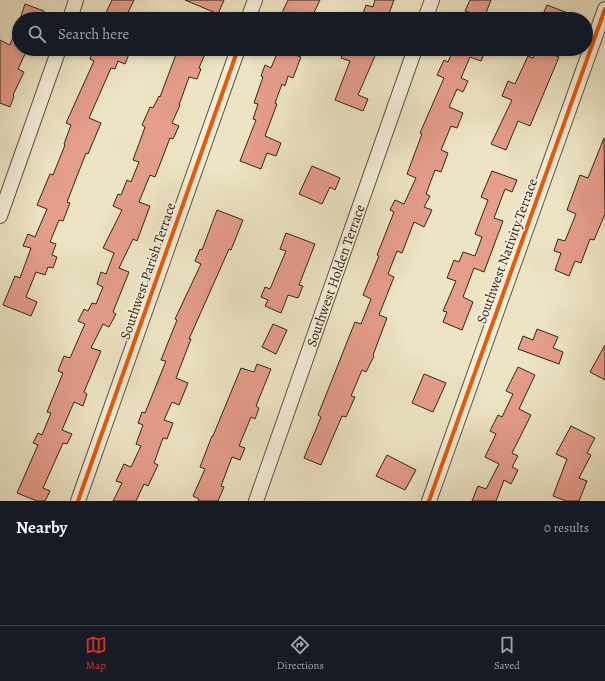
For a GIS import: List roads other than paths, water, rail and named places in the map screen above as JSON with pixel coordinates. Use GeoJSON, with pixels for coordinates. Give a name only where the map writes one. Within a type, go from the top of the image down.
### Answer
{"type":"FeatureCollection","features":[{"type":"Feature","properties":{"kind":"street"},"geometry":{"type":"LineString","coordinates":[[72,12],[76,0]]}},
{"type":"Feature","properties":{"kind":"street"},"geometry":{"type":"LineString","coordinates":[[251,12],[255,0]]}},
{"type":"Feature","properties":{"kind":"street"},"geometry":{"type":"LineString","coordinates":[[428,12],[432,0]]}},
{"type":"Feature","properties":{"kind":"street","name":"Southwest Nativity Terrace"},"geometry":{"type":"LineString","coordinates":[[593,43],[605,9]]}},
{"type":"Feature","properties":{"kind":"street"},"geometry":{"type":"LineString","coordinates":[[0,216],[57,56]]}},
{"type":"Feature","properties":{"kind":"street","name":"Southwest Parish Terrace"},"geometry":{"type":"LineString","coordinates":[[78,501],[236,56]]}},
{"type":"Feature","properties":{"kind":"street","name":"Southwest Holden Terrace"},"geometry":{"type":"LineString","coordinates":[[256,501],[412,56]]}},
{"type":"Feature","properties":{"kind":"street","name":"Southwest Nativity Terrace"},"geometry":{"type":"LineString","coordinates":[[429,501],[588,56]]}}]}
